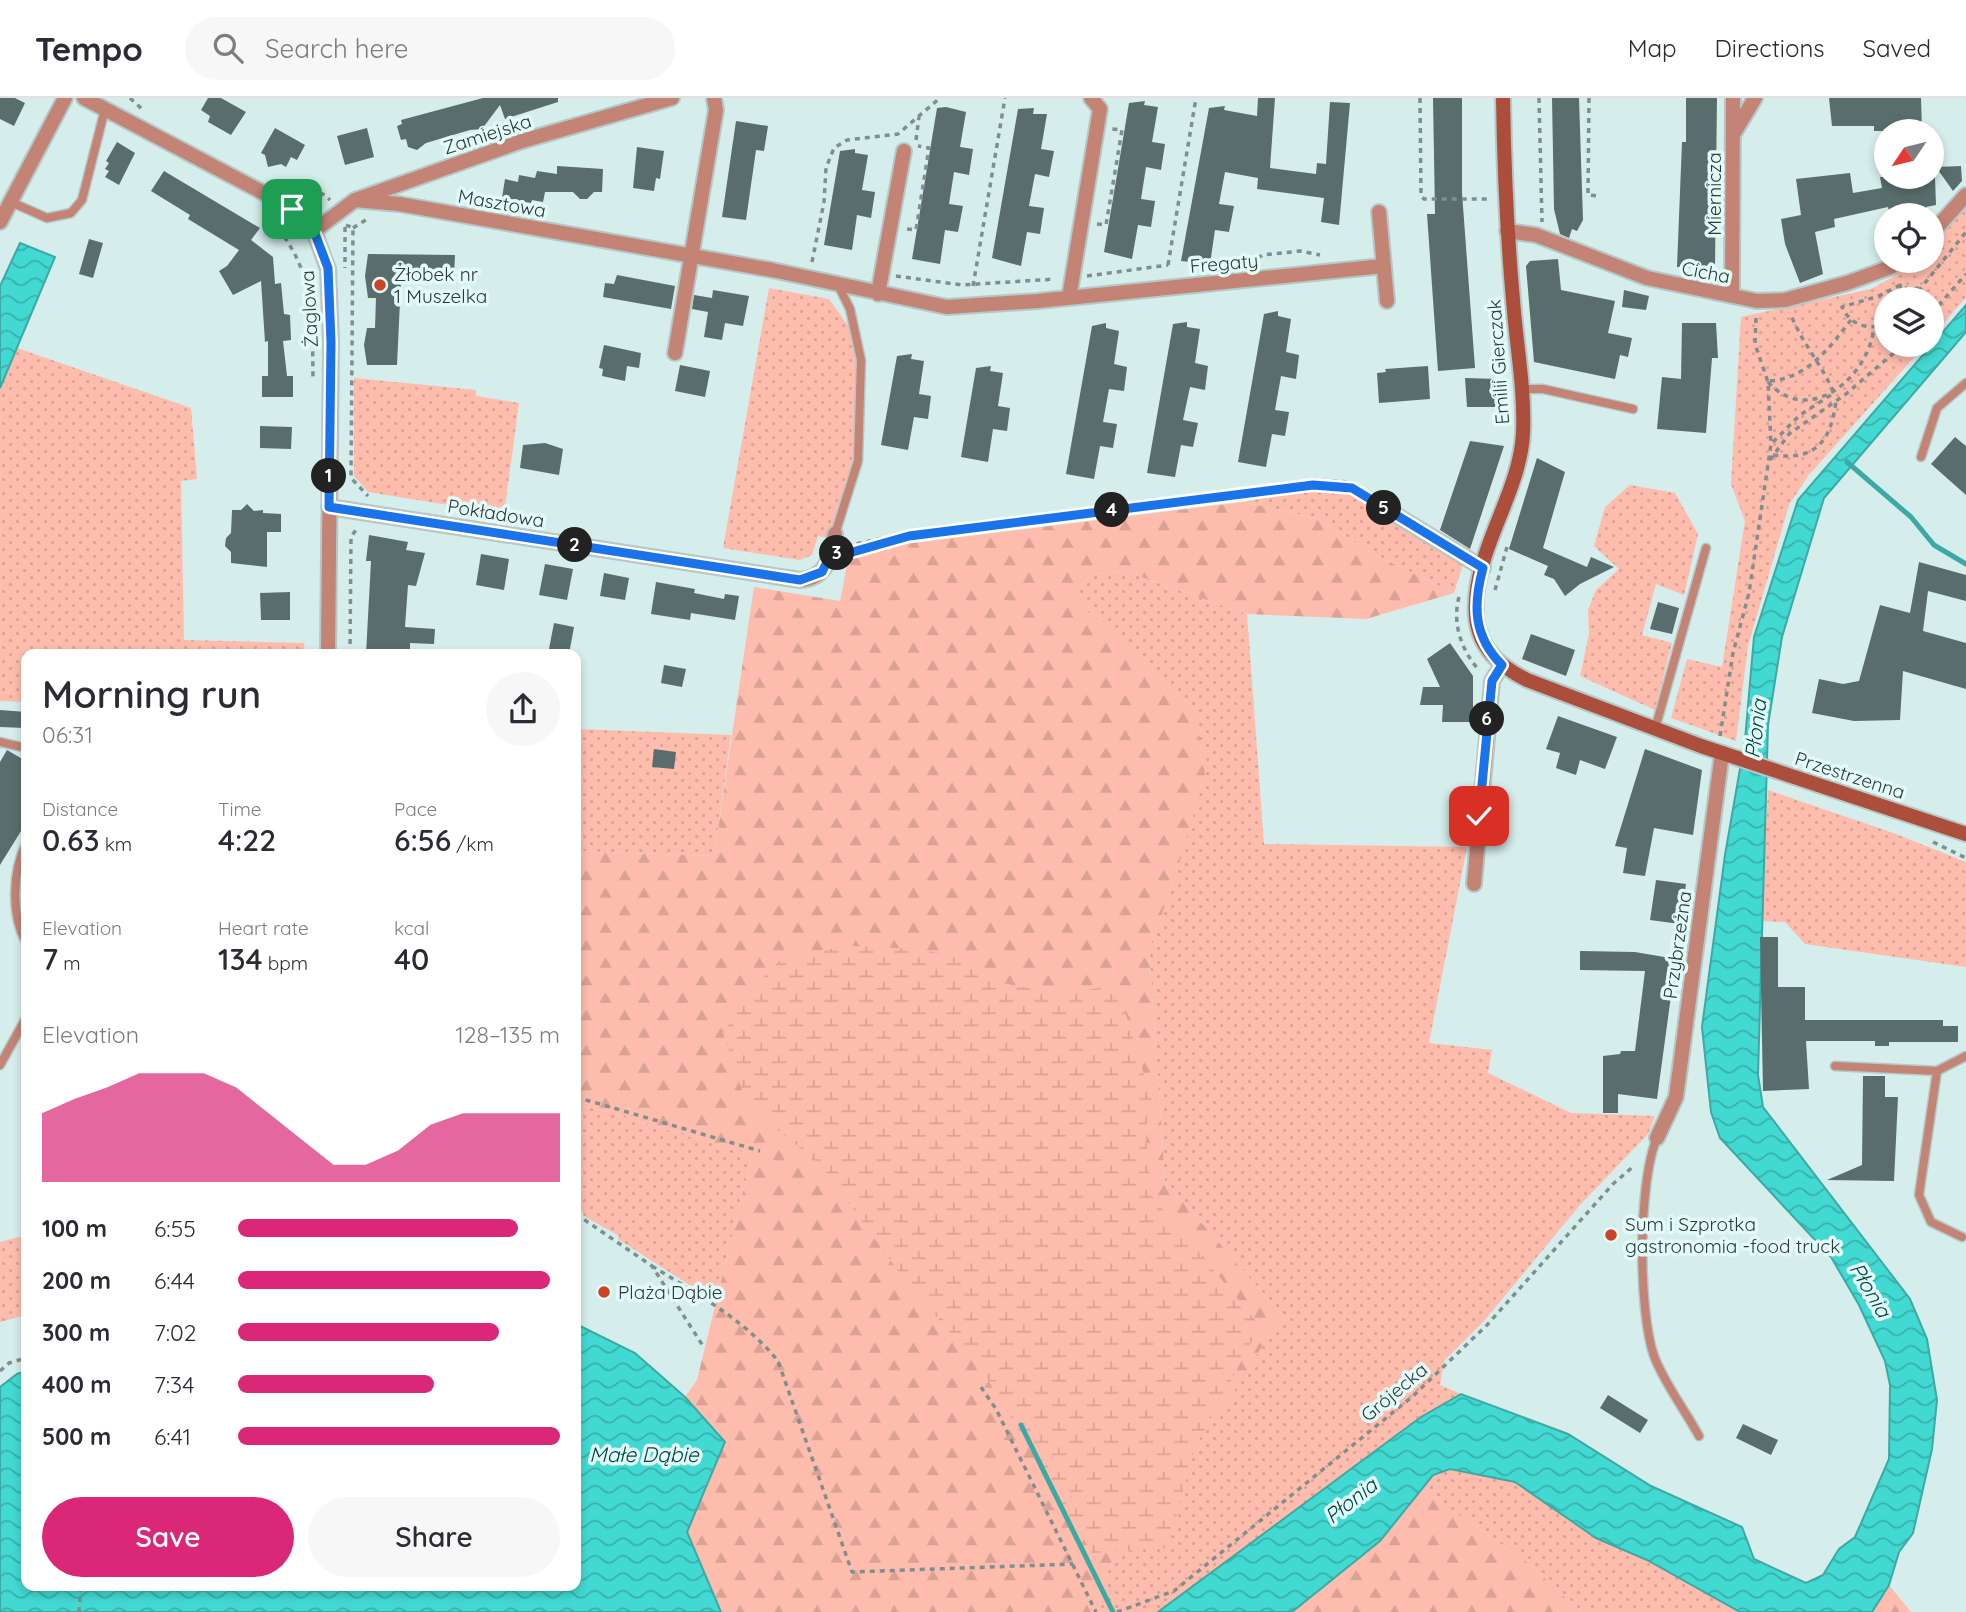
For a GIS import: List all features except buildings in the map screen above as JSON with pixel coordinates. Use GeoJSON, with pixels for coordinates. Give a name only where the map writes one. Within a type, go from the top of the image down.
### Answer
{"type":"FeatureCollection","features":[{"type":"Feature","properties":{"kind":"street"},"geometry":{"type":"LineString","coordinates":[[0,222],[65,98]]}},
{"type":"Feature","properties":{"kind":"street","name":"Żaglowa"},"geometry":{"type":"LineString","coordinates":[[84,98],[279,201],[314,231],[328,268],[331,342],[328,649]]}},
{"type":"Feature","properties":{"kind":"street","name":"Zamiejska"},"geometry":{"type":"LineString","coordinates":[[355,200],[522,141],[672,98]]}},
{"type":"Feature","properties":{"kind":"street"},"geometry":{"type":"LineString","coordinates":[[675,353],[716,110],[713,98]]}},
{"type":"Feature","properties":{"kind":"street"},"geometry":{"type":"LineString","coordinates":[[1069,298],[1100,109],[1091,98]]}},
{"type":"Feature","properties":{"kind":"street","name":"Emilii Gierczak"},"geometry":{"type":"LineString","coordinates":[[1503,98],[1507,231],[1523,432],[1520,457],[1483,568],[1476,606],[1478,630],[1488,650],[1502,665],[1527,680],[1655,729],[1726,750]]}},
{"type":"Feature","properties":{"kind":"street","name":"Miernicza"},"geometry":{"type":"LineString","coordinates":[[1732,296],[1733,98]]}},
{"type":"Feature","properties":{"kind":"street","name":"Miernicza"},"geometry":{"type":"LineString","coordinates":[[1734,134],[1755,98]]}},
{"type":"Feature","properties":{"kind":"street"},"geometry":{"type":"LineString","coordinates":[[878,294],[904,150]]}},
{"type":"Feature","properties":{"kind":"street"},"geometry":{"type":"LineString","coordinates":[[1944,220],[1966,195]]}},
{"type":"Feature","properties":{"kind":"street"},"geometry":{"type":"LineString","coordinates":[[314,231],[355,200]]}},
{"type":"Feature","properties":{"kind":"street","name":"Masztowa"},"geometry":{"type":"LineString","coordinates":[[355,200],[399,205],[772,270]]}},
{"type":"Feature","properties":{"kind":"street"},"geometry":{"type":"LineString","coordinates":[[1380,212],[1387,301]]}},
{"type":"Feature","properties":{"kind":"street","name":"Cicha"},"geometry":{"type":"LineString","coordinates":[[1507,231],[1536,235],[1647,278],[1757,301],[1785,300],[1874,273]]}},
{"type":"Feature","properties":{"kind":"street","name":"Fregaty"},"geometry":{"type":"LineString","coordinates":[[772,270],[947,307],[1069,298],[1383,266]]}},
{"type":"Feature","properties":{"kind":"street","name":"Pokładowa"},"geometry":{"type":"LineString","coordinates":[[329,507],[800,580],[822,572],[834,543]]}},
{"type":"Feature","properties":{"kind":"street"},"geometry":{"type":"LineString","coordinates":[[1399,517],[1483,568]]}},
{"type":"Feature","properties":{"kind":"street"},"geometry":{"type":"LineString","coordinates":[[1474,884],[1492,681],[1502,665]]}},
{"type":"Feature","properties":{"kind":"street","name":"Przestrzenna"},"geometry":{"type":"LineString","coordinates":[[1726,750],[1769,769],[1966,834]]}},
{"type":"Feature","properties":{"kind":"street","name":"Przybrzeżna"},"geometry":{"type":"LineString","coordinates":[[1657,1138],[1676,1097],[1726,750]]}},
{"type":"Feature","properties":{"kind":"lane"},"geometry":{"type":"LineString","coordinates":[[10,202],[47,218],[71,213],[82,200],[105,108]]}},
{"type":"Feature","properties":{"kind":"lane"},"geometry":{"type":"LineString","coordinates":[[834,543],[859,461],[861,360],[850,309],[838,285]]}},
{"type":"Feature","properties":{"kind":"lane"},"geometry":{"type":"LineString","coordinates":[[1921,457],[1937,408],[1966,383]]}},
{"type":"Feature","properties":{"kind":"lane"},"geometry":{"type":"LineString","coordinates":[[1520,389],[1543,389],[1633,409]]}},
{"type":"Feature","properties":{"kind":"lane"},"geometry":{"type":"LineString","coordinates":[[1655,729],[1706,548]]}},
{"type":"Feature","properties":{"kind":"lane"},"geometry":{"type":"LineString","coordinates":[[0,741],[21,747]]}},
{"type":"Feature","properties":{"kind":"lane"},"geometry":{"type":"LineString","coordinates":[[21,863],[14,889],[21,932]]}},
{"type":"Feature","properties":{"kind":"lane"},"geometry":{"type":"LineString","coordinates":[[0,1065],[21,1027]]}},
{"type":"Feature","properties":{"kind":"lane"},"geometry":{"type":"LineString","coordinates":[[1835,1066],[1937,1071],[1966,1056]]}},
{"type":"Feature","properties":{"kind":"lane"},"geometry":{"type":"LineString","coordinates":[[1937,1071],[1919,1195],[1931,1223],[1962,1237]]}},
{"type":"Feature","properties":{"kind":"lane"},"geometry":{"type":"LineString","coordinates":[[1657,1138],[1649,1156],[1642,1256],[1644,1323],[1655,1359],[1699,1436]]}},
{"type":"Feature","properties":{"kind":"path"},"geometry":{"type":"LineString","coordinates":[[810,268],[824,202],[827,168],[834,148],[847,140],[898,134],[940,98]]}},
{"type":"Feature","properties":{"kind":"path"},"geometry":{"type":"LineString","coordinates":[[969,306],[1005,98]]}},
{"type":"Feature","properties":{"kind":"path"},"geometry":{"type":"LineString","coordinates":[[1164,288],[1196,98]]}},
{"type":"Feature","properties":{"kind":"path"},"geometry":{"type":"LineString","coordinates":[[1420,98],[1424,199],[1489,199]]}},
{"type":"Feature","properties":{"kind":"path"},"geometry":{"type":"LineString","coordinates":[[1539,98],[1542,224]]}},
{"type":"Feature","properties":{"kind":"path"},"geometry":{"type":"LineString","coordinates":[[1588,98],[1588,195],[1598,196]]}},
{"type":"Feature","properties":{"kind":"path"},"geometry":{"type":"LineString","coordinates":[[902,228],[916,230],[929,148],[915,146],[919,117]]}},
{"type":"Feature","properties":{"kind":"path"},"geometry":{"type":"LineString","coordinates":[[1093,223],[1106,225],[1122,130],[1109,128],[1111,118]]}},
{"type":"Feature","properties":{"kind":"path"},"geometry":{"type":"LineString","coordinates":[[1489,187],[1490,212]]}},
{"type":"Feature","properties":{"kind":"path"},"geometry":{"type":"LineString","coordinates":[[257,208],[291,244],[306,278],[313,391]]}},
{"type":"Feature","properties":{"kind":"path"},"geometry":{"type":"LineString","coordinates":[[345,225],[353,228],[351,478],[368,496],[381,499]]}},
{"type":"Feature","properties":{"kind":"path"},"geometry":{"type":"LineString","coordinates":[[1922,287],[1966,232]]}},
{"type":"Feature","properties":{"kind":"path"},"geometry":{"type":"LineString","coordinates":[[1086,263],[1084,276],[1168,265]]}},
{"type":"Feature","properties":{"kind":"path"},"geometry":{"type":"LineString","coordinates":[[896,264],[894,276],[973,285],[1073,277]]}},
{"type":"Feature","properties":{"kind":"path"},"geometry":{"type":"LineString","coordinates":[[1944,299],[1966,274]]}},
{"type":"Feature","properties":{"kind":"path"},"geometry":{"type":"LineString","coordinates":[[1772,444],[1800,415],[1833,393],[1865,362],[1874,327],[1851,320],[1842,307],[1874,297]]}},
{"type":"Feature","properties":{"kind":"path"},"geometry":{"type":"LineString","coordinates":[[1785,300],[1798,333],[1833,393]]}},
{"type":"Feature","properties":{"kind":"path"},"geometry":{"type":"LineString","coordinates":[[1726,750],[1733,653],[1749,593],[1772,444],[1768,382],[1755,344],[1757,301]]}},
{"type":"Feature","properties":{"kind":"path"},"geometry":{"type":"LineString","coordinates":[[1768,382],[1786,380],[1816,361],[1851,320]]}},
{"type":"Feature","properties":{"kind":"path"},"geometry":{"type":"LineString","coordinates":[[1769,461],[1789,434],[1836,401],[1889,357]]}},
{"type":"Feature","properties":{"kind":"path"},"geometry":{"type":"LineString","coordinates":[[1502,368],[1504,393]]}},
{"type":"Feature","properties":{"kind":"path"},"geometry":{"type":"LineString","coordinates":[[1768,382],[1783,394],[1796,398],[1808,399],[1833,393]]}},
{"type":"Feature","properties":{"kind":"path"},"geometry":{"type":"LineString","coordinates":[[1773,454],[1802,455],[1812,451],[1833,427],[1836,401]]}},
{"type":"Feature","properties":{"kind":"path"},"geometry":{"type":"LineString","coordinates":[[834,543],[855,546],[918,530],[1321,479],[1357,485],[1386,504],[1399,517]]}},
{"type":"Feature","properties":{"kind":"path"},"geometry":{"type":"LineString","coordinates":[[834,543],[849,553],[909,536],[1321,484],[1352,488],[1399,517]]}},
{"type":"Feature","properties":{"kind":"path"},"geometry":{"type":"LineString","coordinates":[[350,649],[351,537],[353,530],[363,524]]}},
{"type":"Feature","properties":{"kind":"path"},"geometry":{"type":"LineString","coordinates":[[1493,600],[1508,544]]}},
{"type":"Feature","properties":{"kind":"path"},"geometry":{"type":"LineString","coordinates":[[581,1098],[760,1151]]}},
{"type":"Feature","properties":{"kind":"path","name":"Grójecka"},"geometry":{"type":"LineString","coordinates":[[1117,1612],[1174,1591],[1413,1396],[1487,1325],[1613,1184],[1649,1156]]}},
{"type":"Feature","properties":{"kind":"path"},"geometry":{"type":"LineString","coordinates":[[581,1217],[716,1306],[761,1340],[778,1361],[852,1572],[1073,1564]]}},
{"type":"Feature","properties":{"kind":"path"},"geometry":{"type":"LineString","coordinates":[[652,1266],[704,1346]]}},
{"type":"Feature","properties":{"kind":"path"},"geometry":{"type":"LineString","coordinates":[[0,1371],[9,1363],[21,1359]]}},
{"type":"Feature","properties":{"kind":"path"},"geometry":{"type":"LineString","coordinates":[[981,1387],[996,1409],[1097,1612]]}},
{"type":"Feature","properties":{"kind":"path"},"geometry":{"type":"LineString","coordinates":[[79,1612],[81,1591]]}},
{"type":"Feature","properties":{"kind":"green space"},"geometry":{"type":"Polygon","coordinates":[[[1966,204],[1966,297],[1944,323],[1944,287],[1875,287],[1897,273],[1944,273],[1944,228],[1966,204]]]}},
{"type":"Feature","properties":{"kind":"green space"},"geometry":{"type":"Polygon","coordinates":[[[1874,287],[1874,357],[1914,357],[1808,476],[1789,505],[1748,646],[1736,741],[1671,718],[1687,659],[1722,667],[1745,521],[1731,484],[1741,317],[1874,287]]]}},
{"type":"Feature","properties":{"kind":"green space"},"geometry":{"type":"Polygon","coordinates":[[[769,288],[829,299],[852,331],[857,361],[854,462],[830,538],[818,536],[812,555],[800,560],[723,548],[769,288]]]}},
{"type":"Feature","properties":{"kind":"green space"},"geometry":{"type":"Polygon","coordinates":[[[17,348],[191,408],[197,479],[181,481],[184,640],[304,643],[305,649],[21,649],[21,702],[0,701],[0,388],[17,348]]]}},
{"type":"Feature","properties":{"kind":"green space"},"geometry":{"type":"Polygon","coordinates":[[[354,378],[476,390],[476,396],[519,403],[504,514],[368,492],[354,476],[354,378]]]}},
{"type":"Feature","properties":{"kind":"green space"},"geometry":{"type":"Polygon","coordinates":[[[1630,485],[1675,493],[1698,534],[1684,595],[1656,584],[1642,635],[1672,643],[1655,710],[1580,676],[1589,634],[1588,610],[1596,590],[1619,569],[1594,546],[1605,507],[1630,485]]]}},
{"type":"Feature","properties":{"kind":"green space"},"geometry":{"type":"Polygon","coordinates":[[[1339,489],[1374,505],[1463,564],[1454,593],[1373,554],[1319,519],[1243,502],[1302,491],[1339,489]]]}},
{"type":"Feature","properties":{"kind":"green space"},"geometry":{"type":"Polygon","coordinates":[[[1243,502],[1319,519],[1373,554],[1454,593],[1366,619],[1247,614],[1127,572],[1092,574],[1079,588],[1083,607],[1196,711],[1205,776],[1173,884],[1149,949],[1165,1181],[1282,1315],[1212,1426],[1068,1467],[1120,1541],[1092,1612],[721,1612],[687,1532],[725,1442],[685,1397],[697,1380],[752,1155],[581,1104],[581,851],[714,856],[754,587],[840,601],[848,560],[905,544],[1243,502]]]}},
{"type":"Feature","properties":{"kind":"green space"},"geometry":{"type":"Polygon","coordinates":[[[1127,572],[1247,614],[1264,844],[1467,847],[1429,1043],[1492,1050],[1488,1073],[1571,1113],[1655,1116],[1648,1134],[1580,1205],[1484,1321],[1444,1361],[1440,1385],[1461,1394],[1421,1417],[1158,1612],[1092,1612],[1120,1541],[1068,1467],[1282,1315],[1165,1181],[1149,949],[1173,884],[1196,711],[1083,607],[1079,588],[1092,574],[1127,572]]]}},
{"type":"Feature","properties":{"kind":"green space"},"geometry":{"type":"Polygon","coordinates":[[[581,729],[731,735],[714,856],[581,851],[581,729]]]}},
{"type":"Feature","properties":{"kind":"green space"},"geometry":{"type":"Polygon","coordinates":[[[1768,790],[1896,834],[1966,862],[1966,967],[1805,944],[1785,922],[1761,921],[1768,790]]]}},
{"type":"Feature","properties":{"kind":"green space"},"geometry":{"type":"Polygon","coordinates":[[[854,946],[917,949],[961,957],[1002,983],[1059,994],[1106,987],[1123,1005],[1154,1108],[1145,1128],[1152,1196],[1260,1326],[1194,1450],[1168,1548],[1092,1553],[985,1375],[896,1268],[821,1165],[747,1105],[723,1033],[757,984],[785,955],[854,946]]]}},
{"type":"Feature","properties":{"kind":"green space"},"geometry":{"type":"Polygon","coordinates":[[[581,1104],[752,1155],[716,1302],[618,1239],[619,1236],[584,1216],[581,1210],[581,1104]]]}},
{"type":"Feature","properties":{"kind":"green space"},"geometry":{"type":"Polygon","coordinates":[[[21,1236],[21,1316],[0,1322],[0,1242],[21,1236]]]}},
{"type":"Feature","properties":{"kind":"green space"},"geometry":{"type":"Polygon","coordinates":[[[1450,1469],[1515,1482],[1596,1538],[1647,1560],[1740,1612],[1581,1612],[1528,1563],[1421,1489],[1433,1475],[1450,1469]]]}},
{"type":"Feature","properties":{"kind":"green space"},"geometry":{"type":"Polygon","coordinates":[[[1421,1489],[1528,1563],[1581,1612],[1292,1612],[1380,1541],[1421,1489]]]}},
{"type":"Feature","properties":{"kind":"green space"},"geometry":{"type":"Polygon","coordinates":[[[1889,1585],[1911,1612],[1872,1612],[1889,1585]]]}},
{"type":"Feature","properties":{"kind":"water"},"geometry":{"type":"Polygon","coordinates":[[[20,243],[55,257],[0,388],[0,286],[20,243]]]}},
{"type":"Feature","properties":{"kind":"water","name":"Płonia"},"geometry":{"type":"Polygon","coordinates":[[[1966,305],[1966,332],[1824,498],[1782,637],[1768,725],[1758,1075],[1763,1107],[1910,1299],[1927,1339],[1937,1400],[1932,1449],[1913,1533],[1899,1552],[1889,1585],[1872,1612],[1740,1612],[1647,1560],[1596,1538],[1515,1482],[1450,1469],[1433,1475],[1380,1541],[1292,1612],[1158,1612],[1421,1417],[1461,1394],[1568,1434],[1651,1486],[1742,1527],[1754,1559],[1806,1583],[1823,1575],[1839,1549],[1855,1537],[1889,1459],[1890,1385],[1885,1361],[1859,1305],[1831,1257],[1720,1138],[1711,1112],[1702,1027],[1725,855],[1745,740],[1754,637],[1798,500],[1921,357],[1944,357],[1944,331],[1966,305]]]}},
{"type":"Feature","properties":{"kind":"water","name":"Małe Dąbie"},"geometry":{"type":"Polygon","coordinates":[[[581,1326],[635,1353],[685,1397],[725,1442],[687,1532],[721,1612],[0,1612],[0,1387],[21,1373],[21,1591],[581,1591],[581,1326]]]}},
{"type":"Feature","properties":{"kind":"waterway"},"geometry":{"type":"LineString","coordinates":[[1847,462],[1911,517],[1934,545],[1966,564]]}},
{"type":"Feature","properties":{"kind":"waterway"},"geometry":{"type":"LineString","coordinates":[[1021,1425],[1113,1612]]}},
{"type":"Feature","properties":{"kind":"place","name":"Żłobek nr 1 Muszelka"},"geometry":{"type":"Point","coordinates":[380,285]}},
{"type":"Feature","properties":{"kind":"place","name":"Sum i Szprotka gastronomia -food truck"},"geometry":{"type":"Point","coordinates":[1611,1235]}},
{"type":"Feature","properties":{"kind":"place","name":"Plaża Dąbie"},"geometry":{"type":"Point","coordinates":[604,1292]}},
{"type":"Feature","properties":{"kind":"route"},"geometry":{"type":"LineString","coordinates":[[292,209],[314,231],[328,268],[331,342],[329,507],[800,580],[812,578],[822,572],[832,552],[849,553],[909,536],[1313,485],[1348,487],[1483,568],[1476,606],[1478,630],[1488,650],[1502,665],[1492,681],[1479,816]]}}]}
